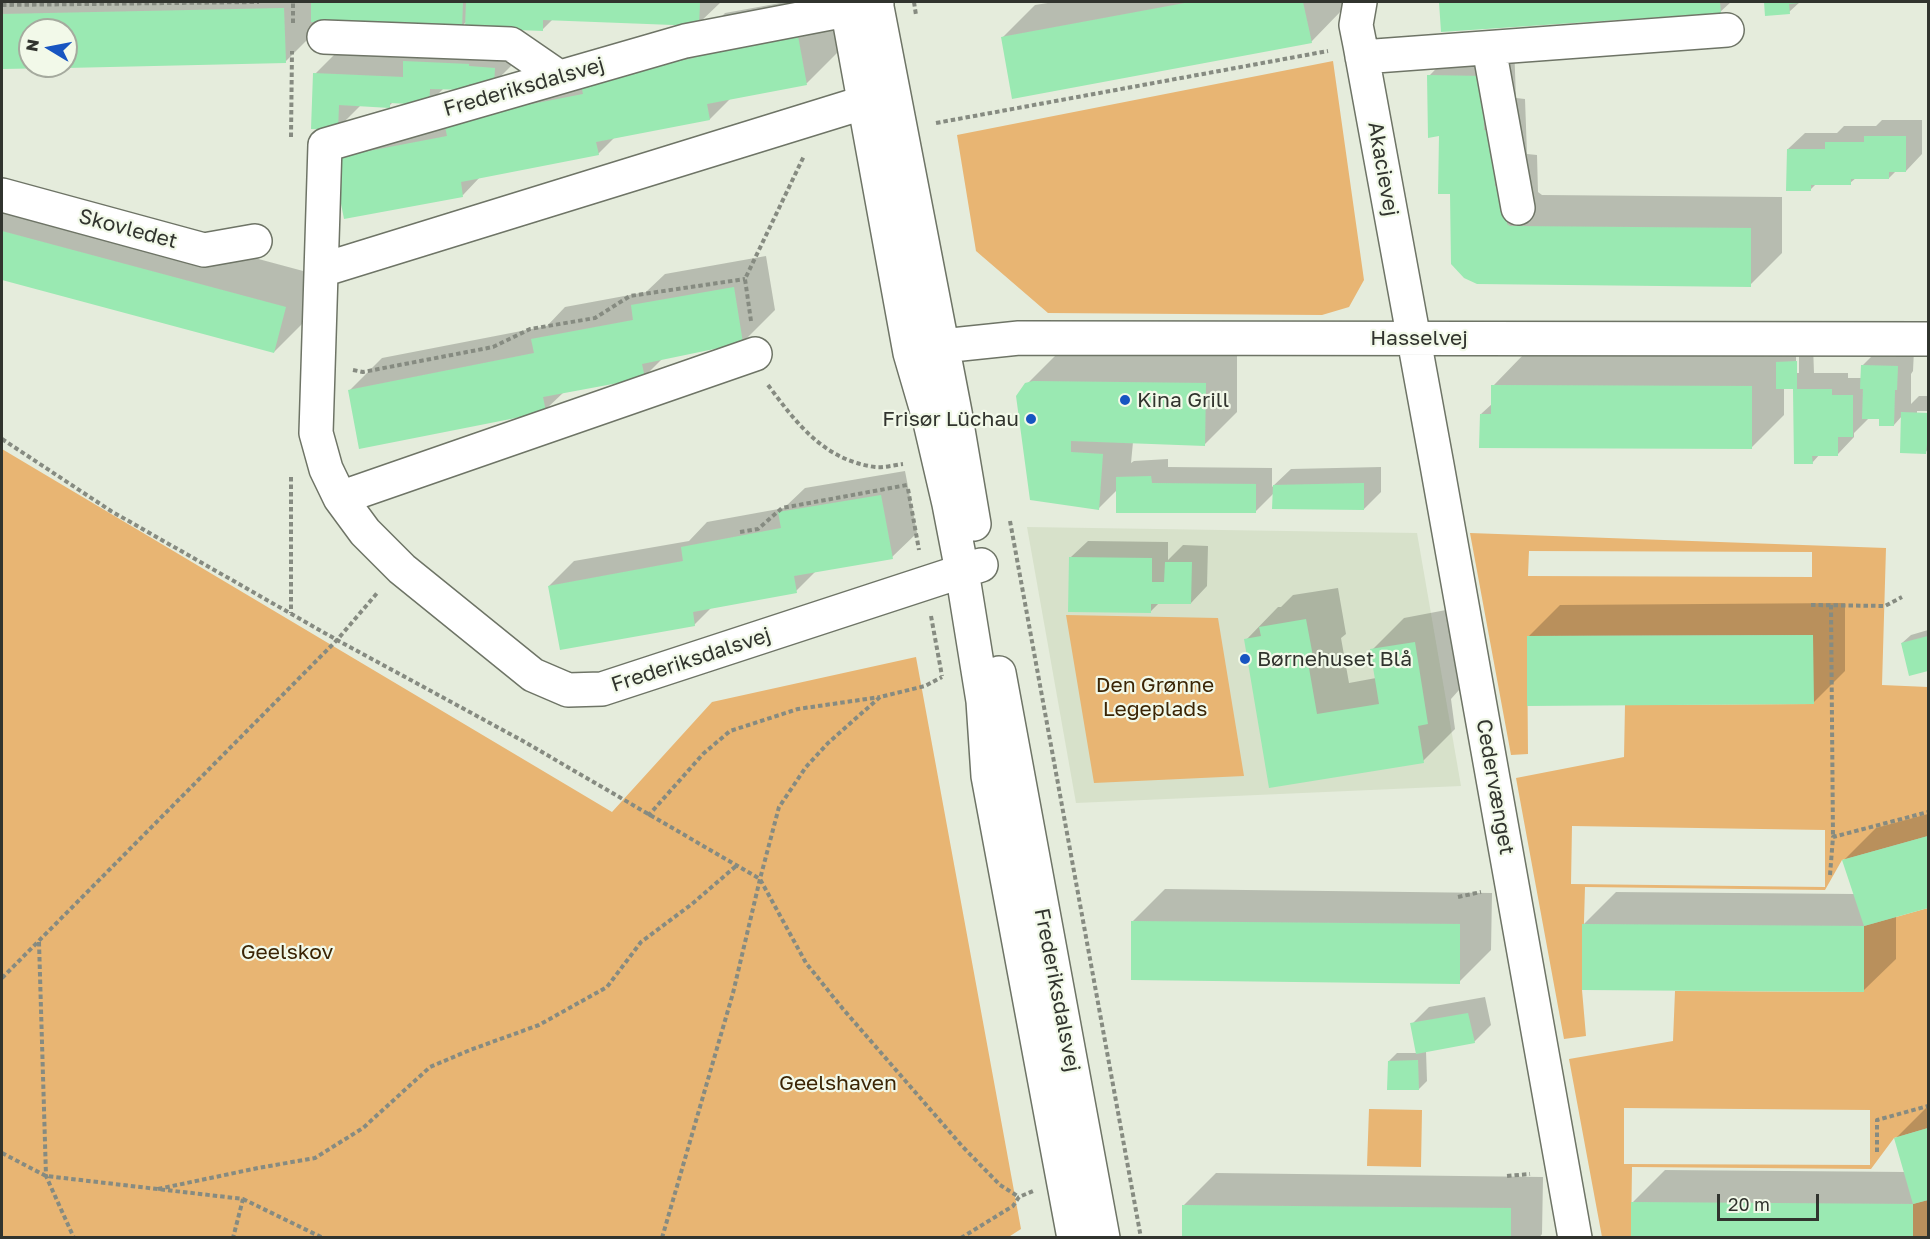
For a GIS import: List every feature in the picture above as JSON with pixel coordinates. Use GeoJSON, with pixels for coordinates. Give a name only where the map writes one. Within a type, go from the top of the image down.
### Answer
{"type":"FeatureCollection","features":[{"type":"Feature","properties":{"kind":"street","name":"Akacievej"},"geometry":{"type":"LineString","coordinates":[[1360,2],[1356,25],[1414,338]]}},
{"type":"Feature","properties":{"kind":"street","name":"Frederiksdalsvej"},"geometry":{"type":"LineString","coordinates":[[971,568],[602,689],[568,690],[533,675],[402,568],[365,532],[340,498],[326,469],[316,434],[325,145],[685,40],[861,4],[878,98],[910,353],[947,493],[971,568],[1104,1238]]}},
{"type":"Feature","properties":{"kind":"street"},"geometry":{"type":"LineString","coordinates":[[1361,51],[1489,48],[1727,30]]}},
{"type":"Feature","properties":{"kind":"street"},"geometry":{"type":"LineString","coordinates":[[324,37],[512,44],[559,77]]}},
{"type":"Feature","properties":{"kind":"street"},"geometry":{"type":"LineString","coordinates":[[1489,48],[1518,208]]}},
{"type":"Feature","properties":{"kind":"street"},"geometry":{"type":"LineString","coordinates":[[322,270],[878,98]]}},
{"type":"Feature","properties":{"kind":"street","name":"Frederiksdalsvej"},"geometry":{"type":"LineString","coordinates":[[878,98],[942,346],[968,487],[971,568],[988,776],[1074,1238]]}},
{"type":"Feature","properties":{"kind":"street","name":"Skovledet"},"geometry":{"type":"LineString","coordinates":[[2,195],[204,250],[255,241]]}},
{"type":"Feature","properties":{"kind":"street","name":"Hasselvej"},"geometry":{"type":"LineString","coordinates":[[910,353],[942,346],[1019,338],[1929,339]]}},
{"type":"Feature","properties":{"kind":"street","name":"Cedervænget"},"geometry":{"type":"LineString","coordinates":[[1414,338],[1575,1238]]}},
{"type":"Feature","properties":{"kind":"street"},"geometry":{"type":"LineString","coordinates":[[340,498],[755,354]]}},
{"type":"Feature","properties":{"kind":"path"},"geometry":{"type":"LineString","coordinates":[[2,5],[259,2]]}},
{"type":"Feature","properties":{"kind":"path"},"geometry":{"type":"LineString","coordinates":[[293,2],[293,25]]}},
{"type":"Feature","properties":{"kind":"path"},"geometry":{"type":"LineString","coordinates":[[914,2],[918,24]]}},
{"type":"Feature","properties":{"kind":"path"},"geometry":{"type":"LineString","coordinates":[[291,143],[292,49]]}},
{"type":"Feature","properties":{"kind":"path"},"geometry":{"type":"LineString","coordinates":[[936,123],[1361,51]]}},
{"type":"Feature","properties":{"kind":"path"},"geometry":{"type":"LineString","coordinates":[[934,112],[938,134]]}},
{"type":"Feature","properties":{"kind":"path"},"geometry":{"type":"LineString","coordinates":[[823,115],[745,279],[755,354],[768,385],[795,420],[818,443],[847,460],[878,468],[903,464]]}},
{"type":"Feature","properties":{"kind":"path"},"geometry":{"type":"LineString","coordinates":[[318,365],[363,372],[493,347],[530,328],[595,318],[630,296],[745,279]]}},
{"type":"Feature","properties":{"kind":"path"},"geometry":{"type":"LineString","coordinates":[[2,440],[111,511],[337,640],[523,741],[648,816],[760,879],[806,963],[843,1009],[962,1146],[1000,1185],[1019,1197]]}},
{"type":"Feature","properties":{"kind":"path"},"geometry":{"type":"LineString","coordinates":[[740,532],[758,529],[782,508],[907,484]]}},
{"type":"Feature","properties":{"kind":"path"},"geometry":{"type":"LineString","coordinates":[[1008,510],[1141,1238]]}},
{"type":"Feature","properties":{"kind":"path"},"geometry":{"type":"LineString","coordinates":[[2,978],[337,640],[402,568]]}},
{"type":"Feature","properties":{"kind":"path"},"geometry":{"type":"LineString","coordinates":[[1811,605],[1885,606],[1902,597]]}},
{"type":"Feature","properties":{"kind":"path"},"geometry":{"type":"LineString","coordinates":[[1830,875],[1833,837],[1831,605]]}},
{"type":"Feature","properties":{"kind":"path"},"geometry":{"type":"LineString","coordinates":[[648,816],[703,754],[730,732],[798,709],[880,697],[925,686],[950,673],[978,668]]}},
{"type":"Feature","properties":{"kind":"path"},"geometry":{"type":"LineString","coordinates":[[662,1238],[733,993],[779,807],[806,767],[828,743],[880,697]]}},
{"type":"Feature","properties":{"kind":"path"},"geometry":{"type":"LineString","coordinates":[[1833,837],[1929,812]]}},
{"type":"Feature","properties":{"kind":"path"},"geometry":{"type":"LineString","coordinates":[[158,1189],[315,1158],[363,1128],[430,1067],[539,1025],[607,987],[641,942],[692,904],[736,866]]}},
{"type":"Feature","properties":{"kind":"path"},"geometry":{"type":"LineString","coordinates":[[39,942],[46,1176],[75,1238]]}},
{"type":"Feature","properties":{"kind":"path"},"geometry":{"type":"LineString","coordinates":[[1877,1152],[1877,1120],[1929,1106]]}},
{"type":"Feature","properties":{"kind":"path"},"geometry":{"type":"LineString","coordinates":[[2,1153],[46,1176],[243,1199],[323,1238]]}},
{"type":"Feature","properties":{"kind":"path"},"geometry":{"type":"LineString","coordinates":[[962,1238],[1013,1206],[1019,1197],[1035,1190]]}},
{"type":"Feature","properties":{"kind":"path"},"geometry":{"type":"LineString","coordinates":[[233,1238],[243,1199]]}},
{"type":"Feature","properties":{"kind":"shaded area","name":"Børnehuset Blå"},"geometry":{"type":"Polygon","coordinates":[[[1027,527],[1417,533],[1461,786],[1076,803],[1027,527]]]}},
{"type":"Feature","properties":{"kind":"green space"},"geometry":{"type":"Polygon","coordinates":[[[1333,61],[1364,280],[1349,307],[1322,315],[1048,313],[976,251],[957,135],[1333,61]]]}},
{"type":"Feature","properties":{"kind":"green space","name":"Geelskov"},"geometry":{"type":"Polygon","coordinates":[[[2,449],[612,812],[712,702],[916,657],[1021,1229],[1007,1238],[2,1237],[2,449]]]}},
{"type":"Feature","properties":{"kind":"green space"},"geometry":{"type":"Polygon","coordinates":[[[1470,533],[1886,548],[1882,685],[1928,687],[1928,836],[1842,860],[1825,890],[1585,887],[1582,990],[1586,1036],[1564,1039],[1516,778],[1624,757],[1625,705],[1813,704],[1813,635],[1527,636],[1528,754],[1511,755],[1470,533]],[[1529,551],[1528,576],[1812,577],[1812,552],[1529,551]],[[1572,826],[1571,884],[1825,887],[1825,830],[1572,826]]]}},
{"type":"Feature","properties":{"kind":"green space","name":"Den Grønne Legeplads"},"geometry":{"type":"Polygon","coordinates":[[[1066,615],[1218,618],[1244,776],[1094,783],[1066,615]]]}},
{"type":"Feature","properties":{"kind":"green space"},"geometry":{"type":"Polygon","coordinates":[[[1928,908],[1928,1128],[1894,1138],[1871,1169],[1632,1167],[1631,1237],[1602,1237],[1569,1059],[1673,1041],[1675,991],[1864,992],[1864,926],[1928,908]],[[1624,1108],[1624,1164],[1870,1165],[1870,1110],[1624,1108]]]}},
{"type":"Feature","properties":{"kind":"green space"},"geometry":{"type":"Polygon","coordinates":[[[1369,1109],[1422,1110],[1421,1167],[1367,1166],[1369,1109]]]}},
{"type":"Feature","properties":{"kind":"green space"},"geometry":{"type":"Polygon","coordinates":[[[1928,1200],[1928,1237],[1913,1237],[1913,1204],[1928,1200]]]}},
{"type":"Feature","properties":{"kind":"building"},"geometry":{"type":"Polygon","coordinates":[[[311,2],[463,2],[462,28],[311,22],[311,2]]]}},
{"type":"Feature","properties":{"kind":"building"},"geometry":{"type":"Polygon","coordinates":[[[466,2],[700,2],[699,26],[543,20],[543,31],[465,28],[466,2]]]}},
{"type":"Feature","properties":{"kind":"building"},"geometry":{"type":"Polygon","coordinates":[[[1190,2],[1303,2],[1312,43],[1012,99],[1001,37],[1190,2]]]}},
{"type":"Feature","properties":{"kind":"building"},"geometry":{"type":"Polygon","coordinates":[[[1439,2],[1720,2],[1721,13],[1441,32],[1439,2]]]}},
{"type":"Feature","properties":{"kind":"building"},"geometry":{"type":"Polygon","coordinates":[[[1764,2],[1800,3],[1789,4],[1790,14],[1765,16],[1764,2]]]}},
{"type":"Feature","properties":{"kind":"building"},"geometry":{"type":"Polygon","coordinates":[[[284,8],[286,63],[78,68],[78,18],[18,18],[18,69],[2,69],[2,14],[284,8]]]}},
{"type":"Feature","properties":{"kind":"building"},"geometry":{"type":"Polygon","coordinates":[[[796,25],[807,85],[707,104],[710,120],[596,142],[599,155],[461,182],[463,197],[344,219],[332,158],[447,136],[444,121],[583,94],[580,79],[694,58],[691,45],[796,25]]]}},
{"type":"Feature","properties":{"kind":"building"},"geometry":{"type":"Polygon","coordinates":[[[403,61],[469,64],[469,66],[495,68],[494,85],[469,84],[469,90],[430,89],[429,105],[390,103],[390,108],[339,105],[338,130],[311,129],[313,73],[403,77],[403,61]]]}},
{"type":"Feature","properties":{"kind":"building"},"geometry":{"type":"Polygon","coordinates":[[[1427,75],[1483,76],[1484,130],[1493,131],[1495,186],[1506,187],[1507,224],[1510,226],[1751,228],[1751,287],[1477,284],[1464,278],[1451,264],[1450,194],[1438,194],[1439,136],[1428,138],[1427,75]]]}},
{"type":"Feature","properties":{"kind":"building"},"geometry":{"type":"Polygon","coordinates":[[[1864,136],[1906,136],[1906,172],[1889,172],[1889,179],[1851,179],[1851,185],[1811,185],[1811,191],[1786,191],[1787,149],[1825,149],[1825,142],[1864,142],[1864,136]]]}},
{"type":"Feature","properties":{"kind":"building"},"geometry":{"type":"Polygon","coordinates":[[[2,231],[286,307],[274,353],[2,280],[2,231]]]}},
{"type":"Feature","properties":{"kind":"building"},"geometry":{"type":"Polygon","coordinates":[[[734,287],[743,343],[642,364],[645,378],[543,397],[546,412],[359,449],[348,390],[534,353],[531,339],[633,320],[631,305],[734,287]]]}},
{"type":"Feature","properties":{"kind":"building"},"geometry":{"type":"Polygon","coordinates":[[[1797,361],[1797,389],[1832,389],[1832,395],[1853,395],[1853,437],[1838,437],[1838,456],[1812,456],[1813,464],[1794,464],[1793,389],[1776,389],[1776,362],[1797,361]]]}},
{"type":"Feature","properties":{"kind":"building"},"geometry":{"type":"Polygon","coordinates":[[[1861,365],[1898,366],[1894,426],[1879,426],[1879,419],[1862,419],[1861,365]]]}},
{"type":"Feature","properties":{"kind":"building"},"geometry":{"type":"Polygon","coordinates":[[[1033,381],[1206,383],[1205,446],[1071,441],[1071,452],[1103,454],[1099,510],[1030,500],[1016,396],[1025,383],[1033,381]]]}},
{"type":"Feature","properties":{"kind":"building"},"geometry":{"type":"Polygon","coordinates":[[[1491,385],[1752,386],[1752,449],[1479,448],[1480,414],[1491,414],[1491,385]]]}},
{"type":"Feature","properties":{"kind":"building"},"geometry":{"type":"Polygon","coordinates":[[[1901,412],[1928,413],[1926,454],[1900,453],[1901,412]]]}},
{"type":"Feature","properties":{"kind":"building"},"geometry":{"type":"Polygon","coordinates":[[[1151,476],[1152,483],[1256,484],[1256,513],[1116,513],[1116,477],[1151,476]]]}},
{"type":"Feature","properties":{"kind":"building"},"geometry":{"type":"Polygon","coordinates":[[[1364,483],[1364,510],[1272,509],[1273,485],[1364,483]]]}},
{"type":"Feature","properties":{"kind":"building"},"geometry":{"type":"Polygon","coordinates":[[[881,495],[893,559],[794,576],[797,593],[693,612],[695,626],[560,650],[548,586],[683,561],[681,547],[781,528],[778,512],[881,495]]]}},
{"type":"Feature","properties":{"kind":"building"},"geometry":{"type":"Polygon","coordinates":[[[1069,557],[1152,558],[1152,582],[1164,582],[1165,562],[1192,562],[1191,604],[1151,604],[1151,613],[1068,612],[1069,557]]]}},
{"type":"Feature","properties":{"kind":"building"},"geometry":{"type":"Polygon","coordinates":[[[1306,619],[1315,667],[1309,668],[1317,714],[1379,704],[1370,649],[1415,642],[1428,724],[1418,726],[1424,763],[1269,788],[1244,639],[1261,636],[1259,627],[1306,619]]]}},
{"type":"Feature","properties":{"kind":"building"},"geometry":{"type":"Polygon","coordinates":[[[1813,635],[1814,704],[1527,706],[1527,636],[1813,635]]]}},
{"type":"Feature","properties":{"kind":"building"},"geometry":{"type":"Polygon","coordinates":[[[1928,636],[1928,671],[1909,676],[1901,643],[1928,636]]]}},
{"type":"Feature","properties":{"kind":"building"},"geometry":{"type":"Polygon","coordinates":[[[1928,836],[1928,908],[1864,926],[1842,860],[1928,836]]]}},
{"type":"Feature","properties":{"kind":"building"},"geometry":{"type":"Polygon","coordinates":[[[1131,921],[1460,924],[1460,984],[1131,980],[1131,921]]]}},
{"type":"Feature","properties":{"kind":"building"},"geometry":{"type":"Polygon","coordinates":[[[1582,924],[1864,926],[1864,992],[1582,990],[1582,924]]]}},
{"type":"Feature","properties":{"kind":"building"},"geometry":{"type":"Polygon","coordinates":[[[1468,1013],[1475,1043],[1416,1054],[1410,1023],[1468,1013]]]}},
{"type":"Feature","properties":{"kind":"building"},"geometry":{"type":"Polygon","coordinates":[[[1418,1060],[1419,1090],[1387,1090],[1388,1061],[1418,1060]]]}},
{"type":"Feature","properties":{"kind":"building"},"geometry":{"type":"Polygon","coordinates":[[[1928,1128],[1928,1200],[1913,1204],[1894,1138],[1928,1128]]]}},
{"type":"Feature","properties":{"kind":"building"},"geometry":{"type":"Polygon","coordinates":[[[1631,1202],[1913,1204],[1913,1238],[1631,1238],[1631,1202]]]}},
{"type":"Feature","properties":{"kind":"building"},"geometry":{"type":"Polygon","coordinates":[[[1182,1205],[1511,1208],[1511,1238],[1182,1238],[1182,1205]]]}},
{"type":"Feature","properties":{"kind":"place","name":"Kina Grill"},"geometry":{"type":"Point","coordinates":[1125,400]}},
{"type":"Feature","properties":{"kind":"place","name":"Frisør Lüchau"},"geometry":{"type":"Point","coordinates":[1031,419]}},
{"type":"Feature","properties":{"kind":"place","name":"Børnehuset Blå"},"geometry":{"type":"Point","coordinates":[1245,659]}},
{"type":"Feature","properties":{"kind":"park label","name":"Geelshaven"},"geometry":{"type":"Point","coordinates":[838,1083]}}]}
